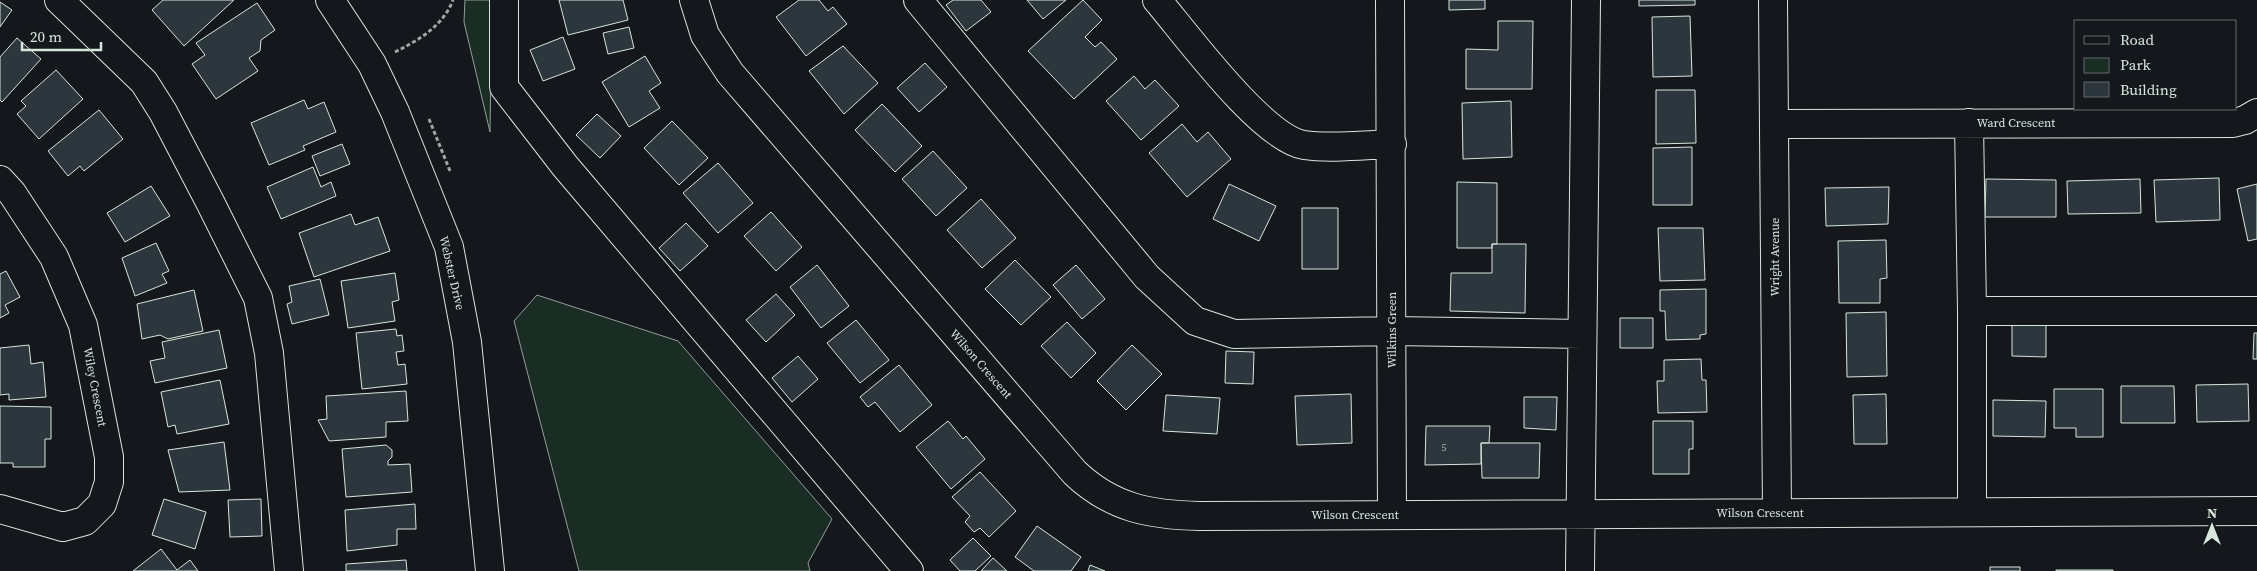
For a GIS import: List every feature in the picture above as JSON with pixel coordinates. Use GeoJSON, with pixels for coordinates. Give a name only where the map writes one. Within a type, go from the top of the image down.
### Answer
{"type":"FeatureCollection","features":[{"type":"Feature","properties":{"kind":"street"},"geometry":{"type":"LineString","coordinates":[[59,0],[144,82],[163,112],[258,298],[269,353],[289,571]]}},
{"type":"Feature","properties":{"kind":"street","name":"Webster Drive"},"geometry":{"type":"LineString","coordinates":[[330,0],[372,64],[392,104],[409,142],[449,247],[466,342],[490,571]]}},
{"type":"Feature","properties":{"kind":"street"},"geometry":{"type":"LineString","coordinates":[[504,0],[504,87],[565,166],[909,571]]}},
{"type":"Feature","properties":{"kind":"street","name":"Wilson Crescent"},"geometry":{"type":"LineString","coordinates":[[694,0],[705,35],[730,73],[1075,473],[1092,489],[1134,508],[1158,514],[1177,516],[2257,512]]}},
{"type":"Feature","properties":{"kind":"street"},"geometry":{"type":"LineString","coordinates":[[918,0],[1147,277],[1195,321],[1234,334],[1392,331],[1582,334]]}},
{"type":"Feature","properties":{"kind":"street"},"geometry":{"type":"LineString","coordinates":[[1157,0],[1252,111],[1272,130],[1303,145],[1392,144]]}},
{"type":"Feature","properties":{"kind":"street","name":"Wilkins Green"},"geometry":{"type":"LineString","coordinates":[[1390,0],[1392,515]]}},
{"type":"Feature","properties":{"kind":"street"},"geometry":{"type":"LineString","coordinates":[[1580,571],[1586,0]]}},
{"type":"Feature","properties":{"kind":"street","name":"Wright Avenue"},"geometry":{"type":"LineString","coordinates":[[1773,0],[1777,513]]}},
{"type":"Feature","properties":{"kind":"street","name":"Ward Crescent"},"geometry":{"type":"LineString","coordinates":[[1774,124],[2233,123],[2245,120],[2257,113]]}},
{"type":"Feature","properties":{"kind":"street"},"geometry":{"type":"LineString","coordinates":[[1970,123],[1972,512]]}},
{"type":"Feature","properties":{"kind":"street","name":"Wiley Crescent"},"geometry":{"type":"LineString","coordinates":[[0,180],[12,193],[54,257],[83,325],[109,457],[109,482],[102,504],[85,521],[63,527],[0,509]]}},
{"type":"Feature","properties":{"kind":"street"},"geometry":{"type":"LineString","coordinates":[[1972,311],[2257,311]]}},
{"type":"Feature","properties":{"kind":"path"},"geometry":{"type":"LineString","coordinates":[[396,52],[431,30],[443,17],[452,0]]}},
{"type":"Feature","properties":{"kind":"green space"},"geometry":{"type":"Polygon","coordinates":[[[465,0],[492,0],[490,132],[464,22],[465,0]]]}},
{"type":"Feature","properties":{"kind":"green space"},"geometry":{"type":"Polygon","coordinates":[[[537,295],[678,341],[832,519],[808,563],[810,571],[579,571],[514,321],[537,295]]]}},
{"type":"Feature","properties":{"kind":"building"},"geometry":{"type":"Polygon","coordinates":[[[163,0],[234,0],[184,46],[152,10],[163,0]]]}},
{"type":"Feature","properties":{"kind":"building"},"geometry":{"type":"Polygon","coordinates":[[[559,0],[623,0],[628,20],[568,35],[559,0]]]}},
{"type":"Feature","properties":{"kind":"building"},"geometry":{"type":"Polygon","coordinates":[[[799,0],[819,0],[828,11],[833,7],[847,24],[806,56],[776,17],[799,0]]]}},
{"type":"Feature","properties":{"kind":"building"},"geometry":{"type":"Polygon","coordinates":[[[953,0],[981,0],[991,12],[966,31],[946,5],[953,0]]]}},
{"type":"Feature","properties":{"kind":"building"},"geometry":{"type":"Polygon","coordinates":[[[1027,0],[1066,0],[1043,19],[1027,0]]]}},
{"type":"Feature","properties":{"kind":"building"},"geometry":{"type":"Polygon","coordinates":[[[1083,0],[1102,20],[1085,37],[1095,47],[1101,42],[1117,59],[1074,99],[1028,51],[1083,0]]]}},
{"type":"Feature","properties":{"kind":"building"},"geometry":{"type":"Polygon","coordinates":[[[1449,0],[1485,0],[1485,9],[1449,10],[1449,0]]]}},
{"type":"Feature","properties":{"kind":"building"},"geometry":{"type":"Polygon","coordinates":[[[1639,0],[1695,0],[1695,5],[1639,6],[1639,0]]]}},
{"type":"Feature","properties":{"kind":"building"},"geometry":{"type":"Polygon","coordinates":[[[0,2],[12,10],[0,27],[0,2]]]}},
{"type":"Feature","properties":{"kind":"building"},"geometry":{"type":"Polygon","coordinates":[[[257,3],[275,30],[261,40],[260,51],[249,58],[258,71],[216,99],[192,64],[205,55],[196,43],[257,3]]]}},
{"type":"Feature","properties":{"kind":"building"},"geometry":{"type":"Polygon","coordinates":[[[1690,16],[1692,76],[1653,77],[1652,17],[1690,16]]]}},
{"type":"Feature","properties":{"kind":"building"},"geometry":{"type":"Polygon","coordinates":[[[1498,21],[1533,21],[1532,89],[1466,89],[1466,49],[1498,50],[1498,21]]]}},
{"type":"Feature","properties":{"kind":"building"},"geometry":{"type":"Polygon","coordinates":[[[629,27],[634,48],[608,54],[603,33],[629,27]]]}},
{"type":"Feature","properties":{"kind":"building"},"geometry":{"type":"Polygon","coordinates":[[[563,37],[575,69],[543,81],[530,50],[563,37]]]}},
{"type":"Feature","properties":{"kind":"building"},"geometry":{"type":"Polygon","coordinates":[[[17,38],[41,59],[2,102],[0,100],[0,57],[17,38]]]}},
{"type":"Feature","properties":{"kind":"building"},"geometry":{"type":"Polygon","coordinates":[[[843,46],[878,83],[844,114],[809,71],[843,46]]]}},
{"type":"Feature","properties":{"kind":"building"},"geometry":{"type":"Polygon","coordinates":[[[645,56],[661,83],[649,91],[660,108],[629,127],[602,82],[645,56]]]}},
{"type":"Feature","properties":{"kind":"building"},"geometry":{"type":"Polygon","coordinates":[[[925,63],[947,87],[919,112],[897,88],[925,63]]]}},
{"type":"Feature","properties":{"kind":"building"},"geometry":{"type":"Polygon","coordinates":[[[56,70],[83,99],[39,139],[17,114],[26,106],[21,101],[56,70]]]}},
{"type":"Feature","properties":{"kind":"building"},"geometry":{"type":"Polygon","coordinates":[[[1134,76],[1145,89],[1155,80],[1179,106],[1141,140],[1106,101],[1134,76]]]}},
{"type":"Feature","properties":{"kind":"building"},"geometry":{"type":"Polygon","coordinates":[[[1656,90],[1695,90],[1696,143],[1656,144],[1656,90]]]}},
{"type":"Feature","properties":{"kind":"building"},"geometry":{"type":"Polygon","coordinates":[[[304,100],[308,109],[324,102],[336,132],[303,146],[305,150],[269,165],[251,123],[304,100]]]}},
{"type":"Feature","properties":{"kind":"building"},"geometry":{"type":"Polygon","coordinates":[[[1511,101],[1512,157],[1463,159],[1462,103],[1511,101]]]}},
{"type":"Feature","properties":{"kind":"building"},"geometry":{"type":"Polygon","coordinates":[[[882,104],[922,146],[895,172],[855,130],[882,104]]]}},
{"type":"Feature","properties":{"kind":"building"},"geometry":{"type":"Polygon","coordinates":[[[99,110],[123,139],[84,171],[80,166],[68,176],[48,151],[99,110]]]}},
{"type":"Feature","properties":{"kind":"building"},"geometry":{"type":"Polygon","coordinates":[[[597,114],[621,136],[600,158],[576,135],[597,114]]]}},
{"type":"Feature","properties":{"kind":"building"},"geometry":{"type":"Polygon","coordinates":[[[672,121],[708,158],[679,185],[644,148],[672,121]]]}},
{"type":"Feature","properties":{"kind":"building"},"geometry":{"type":"Polygon","coordinates":[[[1182,124],[1197,142],[1208,132],[1231,159],[1187,197],[1149,153],[1182,124]]]}},
{"type":"Feature","properties":{"kind":"building"},"geometry":{"type":"Polygon","coordinates":[[[342,144],[350,164],[320,176],[312,156],[342,144]]]}},
{"type":"Feature","properties":{"kind":"building"},"geometry":{"type":"Polygon","coordinates":[[[1692,147],[1692,205],[1653,205],[1653,148],[1692,147]]]}},
{"type":"Feature","properties":{"kind":"building"},"geometry":{"type":"Polygon","coordinates":[[[933,151],[967,188],[936,216],[902,179],[933,151]]]}},
{"type":"Feature","properties":{"kind":"building"},"geometry":{"type":"Polygon","coordinates":[[[718,163],[753,203],[718,233],[683,193],[718,163]]]}},
{"type":"Feature","properties":{"kind":"building"},"geometry":{"type":"Polygon","coordinates":[[[313,167],[321,187],[331,182],[336,196],[281,219],[267,187],[313,167]]]}},
{"type":"Feature","properties":{"kind":"building"},"geometry":{"type":"Polygon","coordinates":[[[2219,178],[2220,220],[2156,222],[2154,180],[2219,178]]]}},
{"type":"Feature","properties":{"kind":"building"},"geometry":{"type":"Polygon","coordinates":[[[1986,179],[2056,180],[2056,217],[1985,217],[1986,179]]]}},
{"type":"Feature","properties":{"kind":"building"},"geometry":{"type":"Polygon","coordinates":[[[2140,179],[2141,213],[2068,214],[2067,181],[2140,179]]]}},
{"type":"Feature","properties":{"kind":"building"},"geometry":{"type":"Polygon","coordinates":[[[1457,182],[1497,183],[1497,244],[1492,244],[1492,248],[1457,248],[1457,182]]]}},
{"type":"Feature","properties":{"kind":"building"},"geometry":{"type":"Polygon","coordinates":[[[1229,184],[1276,206],[1259,241],[1213,219],[1229,184]]]}},
{"type":"Feature","properties":{"kind":"building"},"geometry":{"type":"Polygon","coordinates":[[[2257,184],[2257,239],[2248,241],[2237,189],[2257,184]]]}},
{"type":"Feature","properties":{"kind":"building"},"geometry":{"type":"Polygon","coordinates":[[[151,186],[170,216],[125,242],[107,213],[151,186]]]}},
{"type":"Feature","properties":{"kind":"building"},"geometry":{"type":"Polygon","coordinates":[[[1889,187],[1888,224],[1826,226],[1825,188],[1889,187]]]}},
{"type":"Feature","properties":{"kind":"building"},"geometry":{"type":"Polygon","coordinates":[[[981,199],[1016,238],[982,268],[947,230],[981,199]]]}},
{"type":"Feature","properties":{"kind":"building"},"geometry":{"type":"Polygon","coordinates":[[[1302,208],[1338,208],[1338,269],[1302,269],[1302,208]]]}},
{"type":"Feature","properties":{"kind":"building"},"geometry":{"type":"Polygon","coordinates":[[[771,212],[802,247],[776,271],[744,236],[771,212]]]}},
{"type":"Feature","properties":{"kind":"building"},"geometry":{"type":"Polygon","coordinates":[[[351,214],[355,225],[378,217],[390,251],[314,277],[299,233],[351,214]]]}},
{"type":"Feature","properties":{"kind":"building"},"geometry":{"type":"Polygon","coordinates":[[[686,223],[708,246],[680,271],[659,248],[686,223]]]}},
{"type":"Feature","properties":{"kind":"building"},"geometry":{"type":"Polygon","coordinates":[[[1658,228],[1703,228],[1705,280],[1660,281],[1658,228]]]}},
{"type":"Feature","properties":{"kind":"building"},"geometry":{"type":"Polygon","coordinates":[[[1886,240],[1887,278],[1880,279],[1880,303],[1839,303],[1838,241],[1886,240]]]}},
{"type":"Feature","properties":{"kind":"building"},"geometry":{"type":"Polygon","coordinates":[[[156,243],[169,271],[162,274],[167,283],[135,296],[122,258],[156,243]]]}},
{"type":"Feature","properties":{"kind":"building"},"geometry":{"type":"Polygon","coordinates":[[[1492,244],[1526,244],[1525,313],[1450,311],[1451,273],[1492,273],[1492,244]]]}},
{"type":"Feature","properties":{"kind":"building"},"geometry":{"type":"Polygon","coordinates":[[[1015,260],[1051,297],[1021,325],[985,289],[1015,260]]]}},
{"type":"Feature","properties":{"kind":"building"},"geometry":{"type":"Polygon","coordinates":[[[817,265],[849,306],[821,328],[790,287],[817,265]]]}},
{"type":"Feature","properties":{"kind":"building"},"geometry":{"type":"Polygon","coordinates":[[[1076,265],[1105,299],[1082,319],[1053,285],[1076,265]]]}},
{"type":"Feature","properties":{"kind":"building"},"geometry":{"type":"Polygon","coordinates":[[[6,271],[20,297],[5,305],[9,313],[0,318],[0,274],[6,271]]]}},
{"type":"Feature","properties":{"kind":"building"},"geometry":{"type":"Polygon","coordinates":[[[395,273],[399,300],[392,302],[395,321],[348,328],[341,281],[395,273]]]}},
{"type":"Feature","properties":{"kind":"building"},"geometry":{"type":"Polygon","coordinates":[[[320,279],[329,315],[292,324],[287,304],[292,302],[289,286],[320,279]]]}},
{"type":"Feature","properties":{"kind":"building"},"geometry":{"type":"Polygon","coordinates":[[[1706,289],[1706,334],[1700,335],[1700,339],[1666,340],[1665,311],[1660,311],[1660,290],[1706,289]]]}},
{"type":"Feature","properties":{"kind":"building"},"geometry":{"type":"Polygon","coordinates":[[[194,290],[203,331],[168,339],[160,335],[142,339],[137,304],[194,290]]]}},
{"type":"Feature","properties":{"kind":"building"},"geometry":{"type":"Polygon","coordinates":[[[776,294],[795,315],[766,342],[746,320],[776,294]]]}},
{"type":"Feature","properties":{"kind":"building"},"geometry":{"type":"Polygon","coordinates":[[[1886,312],[1887,376],[1847,377],[1846,313],[1886,312]]]}},
{"type":"Feature","properties":{"kind":"building"},"geometry":{"type":"Polygon","coordinates":[[[1620,318],[1653,318],[1653,348],[1620,348],[1620,318]]]}},
{"type":"Feature","properties":{"kind":"building"},"geometry":{"type":"Polygon","coordinates":[[[856,320],[889,360],[860,383],[827,343],[856,320]]]}},
{"type":"Feature","properties":{"kind":"building"},"geometry":{"type":"Polygon","coordinates":[[[1067,322],[1096,353],[1071,378],[1041,346],[1067,322]]]}},
{"type":"Feature","properties":{"kind":"building"},"geometry":{"type":"Polygon","coordinates":[[[2012,324],[2046,324],[2046,357],[2012,356],[2012,324]]]}},
{"type":"Feature","properties":{"kind":"building"},"geometry":{"type":"Polygon","coordinates":[[[396,329],[397,336],[402,335],[404,351],[396,352],[398,365],[405,364],[407,384],[362,389],[356,333],[396,329]]]}},
{"type":"Feature","properties":{"kind":"building"},"geometry":{"type":"Polygon","coordinates":[[[219,330],[227,368],[155,383],[150,361],[165,358],[162,342],[219,330]]]}},
{"type":"Feature","properties":{"kind":"building"},"geometry":{"type":"Polygon","coordinates":[[[2254,333],[2257,333],[2257,359],[2253,359],[2254,333]]]}},
{"type":"Feature","properties":{"kind":"building"},"geometry":{"type":"Polygon","coordinates":[[[29,345],[31,364],[43,362],[46,397],[9,400],[9,394],[0,395],[0,348],[29,345]]]}},
{"type":"Feature","properties":{"kind":"building"},"geometry":{"type":"Polygon","coordinates":[[[1132,345],[1162,374],[1126,410],[1097,381],[1132,345]]]}},
{"type":"Feature","properties":{"kind":"building"},"geometry":{"type":"Polygon","coordinates":[[[1226,351],[1254,352],[1253,384],[1225,383],[1226,351]]]}},
{"type":"Feature","properties":{"kind":"building"},"geometry":{"type":"Polygon","coordinates":[[[798,356],[818,379],[792,402],[772,378],[798,356]]]}},
{"type":"Feature","properties":{"kind":"building"},"geometry":{"type":"Polygon","coordinates":[[[1701,359],[1702,380],[1706,380],[1707,412],[1658,413],[1657,381],[1664,381],[1664,360],[1701,359]]]}},
{"type":"Feature","properties":{"kind":"building"},"geometry":{"type":"Polygon","coordinates":[[[899,365],[932,405],[900,432],[875,402],[868,407],[860,397],[899,365]]]}},
{"type":"Feature","properties":{"kind":"building"},"geometry":{"type":"Polygon","coordinates":[[[220,380],[229,424],[177,434],[175,425],[168,427],[161,392],[220,380]]]}},
{"type":"Feature","properties":{"kind":"building"},"geometry":{"type":"Polygon","coordinates":[[[2248,384],[2249,421],[2197,422],[2196,385],[2248,384]]]}},
{"type":"Feature","properties":{"kind":"building"},"geometry":{"type":"Polygon","coordinates":[[[2121,386],[2174,386],[2175,423],[2121,423],[2121,386]]]}},
{"type":"Feature","properties":{"kind":"building"},"geometry":{"type":"Polygon","coordinates":[[[2054,389],[2103,389],[2103,437],[2076,437],[2076,428],[2054,428],[2054,389]]]}},
{"type":"Feature","properties":{"kind":"building"},"geometry":{"type":"Polygon","coordinates":[[[406,391],[408,421],[386,422],[386,437],[329,441],[318,420],[327,419],[326,396],[406,391]]]}},
{"type":"Feature","properties":{"kind":"building"},"geometry":{"type":"Polygon","coordinates":[[[1351,394],[1352,443],[1297,445],[1295,396],[1351,394]]]}},
{"type":"Feature","properties":{"kind":"building"},"geometry":{"type":"Polygon","coordinates":[[[1886,394],[1887,444],[1854,444],[1853,395],[1886,394]]]}},
{"type":"Feature","properties":{"kind":"building"},"geometry":{"type":"Polygon","coordinates":[[[1166,395],[1220,398],[1217,434],[1163,431],[1166,395]]]}},
{"type":"Feature","properties":{"kind":"building"},"geometry":{"type":"Polygon","coordinates":[[[1524,397],[1557,397],[1556,430],[1524,428],[1524,397]]]}},
{"type":"Feature","properties":{"kind":"building"},"geometry":{"type":"Polygon","coordinates":[[[1993,400],[2046,401],[2045,437],[1993,436],[1993,400]]]}},
{"type":"Feature","properties":{"kind":"building"},"geometry":{"type":"Polygon","coordinates":[[[0,406],[51,407],[51,439],[45,439],[45,467],[13,467],[13,463],[0,463],[0,406]]]}},
{"type":"Feature","properties":{"kind":"building"},"geometry":{"type":"Polygon","coordinates":[[[948,421],[963,439],[966,436],[985,459],[951,489],[916,447],[948,421]]]}},
{"type":"Feature","properties":{"kind":"building"},"geometry":{"type":"Polygon","coordinates":[[[1653,421],[1693,421],[1693,449],[1689,449],[1689,474],[1653,474],[1653,421]]]}},
{"type":"Feature","properties":{"kind":"building"},"geometry":{"type":"Polygon","coordinates":[[[1426,426],[1490,426],[1489,443],[1481,443],[1481,464],[1425,465],[1426,426]]]}},
{"type":"Feature","properties":{"kind":"building"},"geometry":{"type":"Polygon","coordinates":[[[224,442],[230,490],[179,492],[168,450],[224,442]]]}},
{"type":"Feature","properties":{"kind":"building"},"geometry":{"type":"Polygon","coordinates":[[[1481,443],[1540,443],[1539,478],[1482,478],[1481,443]]]}},
{"type":"Feature","properties":{"kind":"building"},"geometry":{"type":"Polygon","coordinates":[[[386,445],[392,450],[392,457],[388,461],[388,465],[410,464],[412,492],[346,497],[342,449],[386,445]]]}},
{"type":"Feature","properties":{"kind":"building"},"geometry":{"type":"Polygon","coordinates":[[[980,472],[1016,511],[989,537],[980,528],[974,532],[965,522],[970,516],[952,497],[980,472]]]}},
{"type":"Feature","properties":{"kind":"building"},"geometry":{"type":"Polygon","coordinates":[[[164,499],[206,512],[195,549],[152,535],[164,499]]]}},
{"type":"Feature","properties":{"kind":"building"},"geometry":{"type":"Polygon","coordinates":[[[261,499],[262,536],[230,537],[228,500],[261,499]]]}},
{"type":"Feature","properties":{"kind":"building"},"geometry":{"type":"Polygon","coordinates":[[[415,504],[416,529],[397,529],[397,545],[347,551],[345,510],[415,504]]]}},
{"type":"Feature","properties":{"kind":"building"},"geometry":{"type":"Polygon","coordinates":[[[1037,526],[1081,557],[1071,571],[1034,571],[1015,557],[1037,526]]]}},
{"type":"Feature","properties":{"kind":"building"},"geometry":{"type":"Polygon","coordinates":[[[973,538],[991,556],[975,571],[960,571],[950,560],[973,538]]]}},
{"type":"Feature","properties":{"kind":"building"},"geometry":{"type":"Polygon","coordinates":[[[161,549],[177,570],[190,560],[198,571],[133,571],[161,549]]]}},
{"type":"Feature","properties":{"kind":"building"},"geometry":{"type":"Polygon","coordinates":[[[993,558],[1007,571],[981,571],[993,558]]]}},
{"type":"Feature","properties":{"kind":"building"},"geometry":{"type":"Polygon","coordinates":[[[406,560],[407,571],[346,571],[346,564],[406,560]]]}},
{"type":"Feature","properties":{"kind":"building"},"geometry":{"type":"Polygon","coordinates":[[[1090,565],[1105,571],[1088,571],[1090,565]]]}},
{"type":"Feature","properties":{"kind":"building"},"geometry":{"type":"Polygon","coordinates":[[[1990,567],[2020,567],[2020,571],[1990,571],[1990,567]]]}},
{"type":"Feature","properties":{"kind":"building"},"geometry":{"type":"Polygon","coordinates":[[[2113,570],[2113,571],[2056,571],[2113,570]]]}}]}
